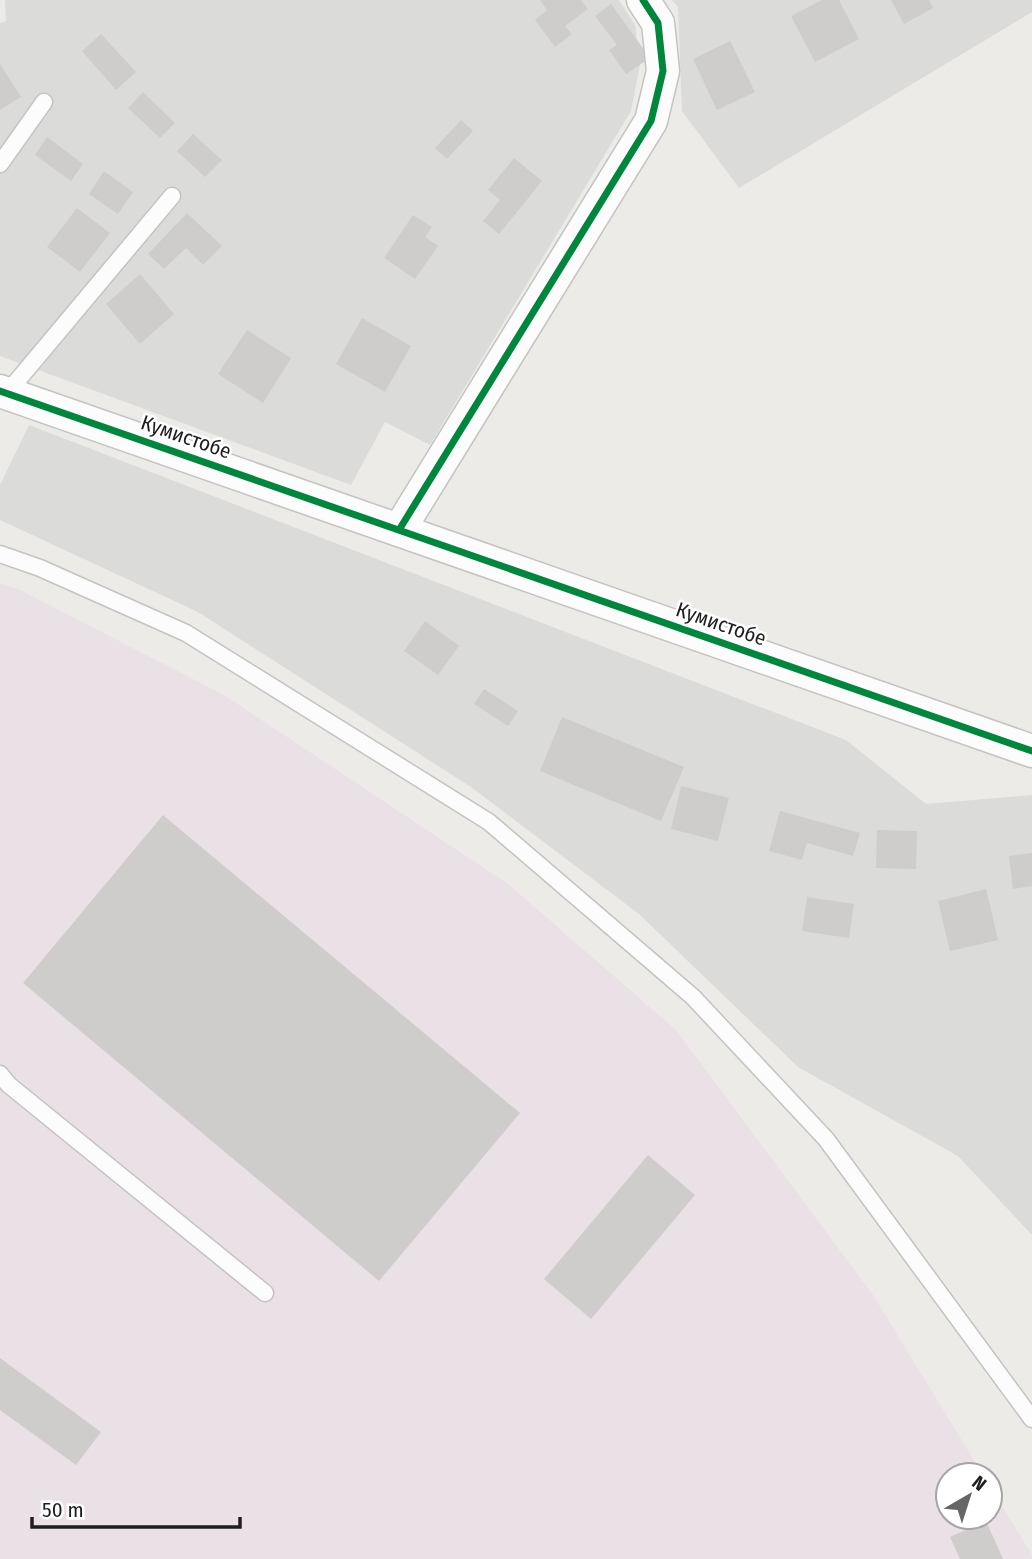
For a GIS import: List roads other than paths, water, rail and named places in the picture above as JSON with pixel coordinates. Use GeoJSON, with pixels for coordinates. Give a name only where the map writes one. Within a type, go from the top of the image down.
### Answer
{"type":"FeatureCollection","features":[{"type":"Feature","properties":{"kind":"street"},"geometry":{"type":"LineString","coordinates":[[399,530],[652,121],[663,71],[658,23],[643,0]]}},
{"type":"Feature","properties":{"kind":"street","name":"Кумистобе"},"geometry":{"type":"LineString","coordinates":[[3,392],[1032,751]]}},
{"type":"Feature","properties":{"kind":"lane"},"geometry":{"type":"LineString","coordinates":[[0,164],[44,102]]}},
{"type":"Feature","properties":{"kind":"lane"},"geometry":{"type":"LineString","coordinates":[[3,392],[173,196]]}},
{"type":"Feature","properties":{"kind":"lane"},"geometry":{"type":"LineString","coordinates":[[0,554],[40,568],[186,633],[489,822],[693,997],[827,1139],[1032,1419]]}},
{"type":"Feature","properties":{"kind":"lane"},"geometry":{"type":"LineString","coordinates":[[0,1074],[9,1085],[265,1293]]}}]}
